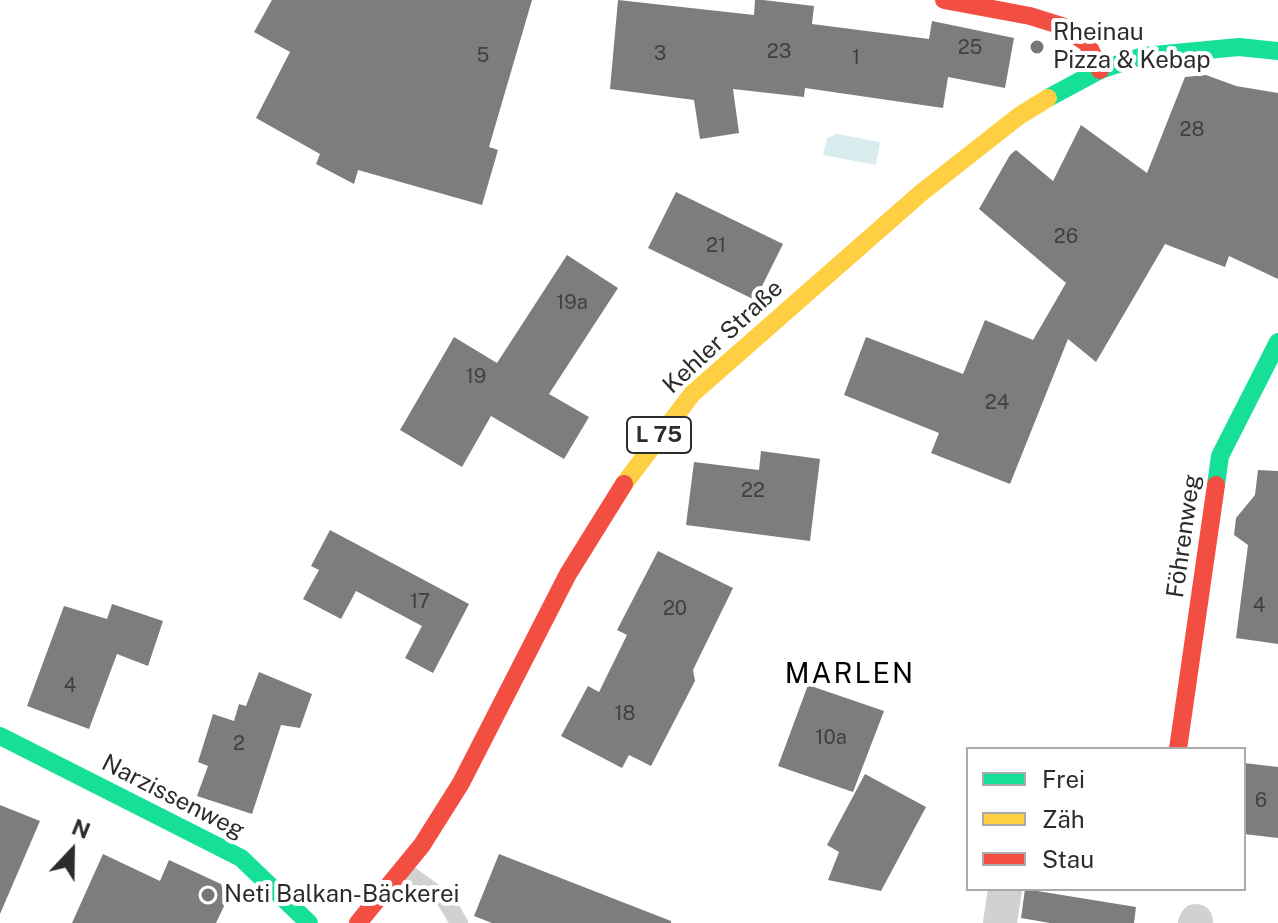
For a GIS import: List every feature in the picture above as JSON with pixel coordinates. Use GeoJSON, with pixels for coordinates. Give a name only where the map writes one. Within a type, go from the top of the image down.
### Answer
{"type":"FeatureCollection","features":[{"type":"Feature","properties":{"kind":"main road"},"geometry":{"type":"LineString","coordinates":[[944,0],[1030,16],[1062,26],[1087,43],[1100,70]]}},
{"type":"Feature","properties":{"kind":"main road","name":"Kehler Straße"},"geometry":{"type":"LineString","coordinates":[[358,923],[403,870],[485,742],[568,574],[638,461],[692,394],[933,183],[1019,116],[1100,70],[1143,56],[1191,49],[1239,47],[1278,51]]}},
{"type":"Feature","properties":{"kind":"main road","name":"Föhrenweg"},"geometry":{"type":"LineString","coordinates":[[1178,747],[1220,456],[1278,342]]}},
{"type":"Feature","properties":{"kind":"main road","name":"Narzissenweg"},"geometry":{"type":"LineString","coordinates":[[0,736],[241,858],[309,923]]}},
{"type":"Feature","properties":{"kind":"street"},"geometry":{"type":"LineString","coordinates":[[1000,923],[1005,891]]}},
{"type":"Feature","properties":{"kind":"lane"},"geometry":{"type":"LineString","coordinates":[[403,870],[446,901],[459,923]]}},
{"type":"Feature","properties":{"kind":"shaded area"},"geometry":{"type":"Polygon","coordinates":[[[837,134],[880,142],[876,165],[823,155],[827,138],[837,134]]]}},
{"type":"Feature","properties":{"kind":"building"},"geometry":{"type":"Polygon","coordinates":[[[272,0],[532,0],[489,147],[498,150],[482,205],[358,170],[354,184],[316,164],[320,154],[256,118],[290,52],[254,32],[272,0]]]}},
{"type":"Feature","properties":{"kind":"building"},"geometry":{"type":"Polygon","coordinates":[[[618,0],[754,15],[755,0],[763,0],[814,6],[812,24],[929,39],[932,21],[1014,38],[1005,88],[948,77],[943,108],[805,88],[804,97],[733,89],[739,133],[700,139],[694,100],[610,89],[618,0]]]}},
{"type":"Feature","properties":{"kind":"building"},"geometry":{"type":"Polygon","coordinates":[[[1206,75],[1236,86],[1278,93],[1278,279],[1229,256],[1225,267],[1165,244],[1096,362],[1068,339],[1010,484],[931,453],[939,433],[844,395],[866,337],[963,374],[985,320],[1033,340],[1066,283],[979,209],[1010,155],[1016,150],[1053,181],[1081,125],[1147,173],[1185,77],[1206,75]]]}},
{"type":"Feature","properties":{"kind":"building"},"geometry":{"type":"Polygon","coordinates":[[[676,192],[783,244],[755,300],[648,248],[676,192]]]}},
{"type":"Feature","properties":{"kind":"building"},"geometry":{"type":"Polygon","coordinates":[[[567,255],[618,288],[549,394],[589,417],[564,459],[491,416],[462,467],[400,430],[454,337],[497,363],[567,255]]]}},
{"type":"Feature","properties":{"kind":"building"},"geometry":{"type":"Polygon","coordinates":[[[761,451],[820,459],[810,541],[686,525],[694,462],[759,470],[761,451]]]}},
{"type":"Feature","properties":{"kind":"building"},"geometry":{"type":"Polygon","coordinates":[[[1258,470],[1278,471],[1278,644],[1236,638],[1248,545],[1234,535],[1236,518],[1255,495],[1258,470]]]}},
{"type":"Feature","properties":{"kind":"building"},"geometry":{"type":"Polygon","coordinates":[[[330,530],[469,604],[433,673],[405,658],[422,626],[356,591],[341,619],[303,599],[319,570],[311,566],[330,530]]]}},
{"type":"Feature","properties":{"kind":"building"},"geometry":{"type":"Polygon","coordinates":[[[658,551],[733,588],[693,670],[695,681],[651,766],[629,755],[622,768],[561,736],[588,686],[599,692],[627,635],[617,630],[658,551]]]}},
{"type":"Feature","properties":{"kind":"building"},"geometry":{"type":"Polygon","coordinates":[[[112,604],[163,621],[148,666],[117,654],[89,729],[27,706],[64,606],[107,619],[112,604]]]}},
{"type":"Feature","properties":{"kind":"building"},"geometry":{"type":"Polygon","coordinates":[[[259,672],[312,694],[300,728],[281,725],[252,814],[197,796],[208,766],[198,762],[213,714],[234,721],[239,704],[246,706],[259,672]]]}},
{"type":"Feature","properties":{"kind":"building"},"geometry":{"type":"Polygon","coordinates":[[[808,685],[884,711],[853,792],[778,766],[808,685]]]}},
{"type":"Feature","properties":{"kind":"building"},"geometry":{"type":"Polygon","coordinates":[[[1246,763],[1278,767],[1278,838],[1246,834],[1246,763]]]}},
{"type":"Feature","properties":{"kind":"building"},"geometry":{"type":"Polygon","coordinates":[[[865,774],[926,807],[881,891],[828,880],[839,852],[827,845],[865,774]]]}},
{"type":"Feature","properties":{"kind":"building"},"geometry":{"type":"Polygon","coordinates":[[[0,805],[40,821],[0,914],[0,805]]]}},
{"type":"Feature","properties":{"kind":"building"},"geometry":{"type":"Polygon","coordinates":[[[103,854],[160,881],[169,860],[221,884],[226,902],[216,923],[72,923],[103,854]]]}},
{"type":"Feature","properties":{"kind":"building"},"geometry":{"type":"Polygon","coordinates":[[[499,854],[671,923],[492,923],[474,916],[499,854]]]}},
{"type":"Feature","properties":{"kind":"building"},"geometry":{"type":"Polygon","coordinates":[[[1025,891],[1136,907],[1134,923],[1050,923],[1021,918],[1025,891]]]}},
{"type":"Feature","properties":{"kind":"traffic: fast"},"geometry":{"type":"LineString","coordinates":[[1048,98],[1100,70],[1143,56],[1239,47],[1278,51]]}},
{"type":"Feature","properties":{"kind":"traffic: fast"},"geometry":{"type":"LineString","coordinates":[[1216,485],[1220,456],[1278,342]]}},
{"type":"Feature","properties":{"kind":"traffic: fast"},"geometry":{"type":"LineString","coordinates":[[0,736],[241,858],[309,923]]}},
{"type":"Feature","properties":{"kind":"traffic: slow"},"geometry":{"type":"LineString","coordinates":[[624,484],[692,394],[921,193],[1019,116],[1048,98]]}},
{"type":"Feature","properties":{"kind":"traffic: jam"},"geometry":{"type":"LineString","coordinates":[[944,0],[1030,16],[1062,26],[1087,43],[1100,70]]}},
{"type":"Feature","properties":{"kind":"traffic: jam"},"geometry":{"type":"LineString","coordinates":[[358,923],[422,845],[461,783],[568,574],[624,484]]}},
{"type":"Feature","properties":{"kind":"traffic: jam"},"geometry":{"type":"LineString","coordinates":[[1178,747],[1216,485]]}},
{"type":"Feature","properties":{"kind":"place","name":"Rheinau Pizza & Kebap"},"geometry":{"type":"Point","coordinates":[1037,47]}},
{"type":"Feature","properties":{"kind":"place","name":"Neti Balkan-Bäckerei"},"geometry":{"type":"Point","coordinates":[208,895]}},
{"type":"Feature","properties":{"kind":"district","name":"MARLEN"},"geometry":{"type":"Point","coordinates":[850,674]}}]}
